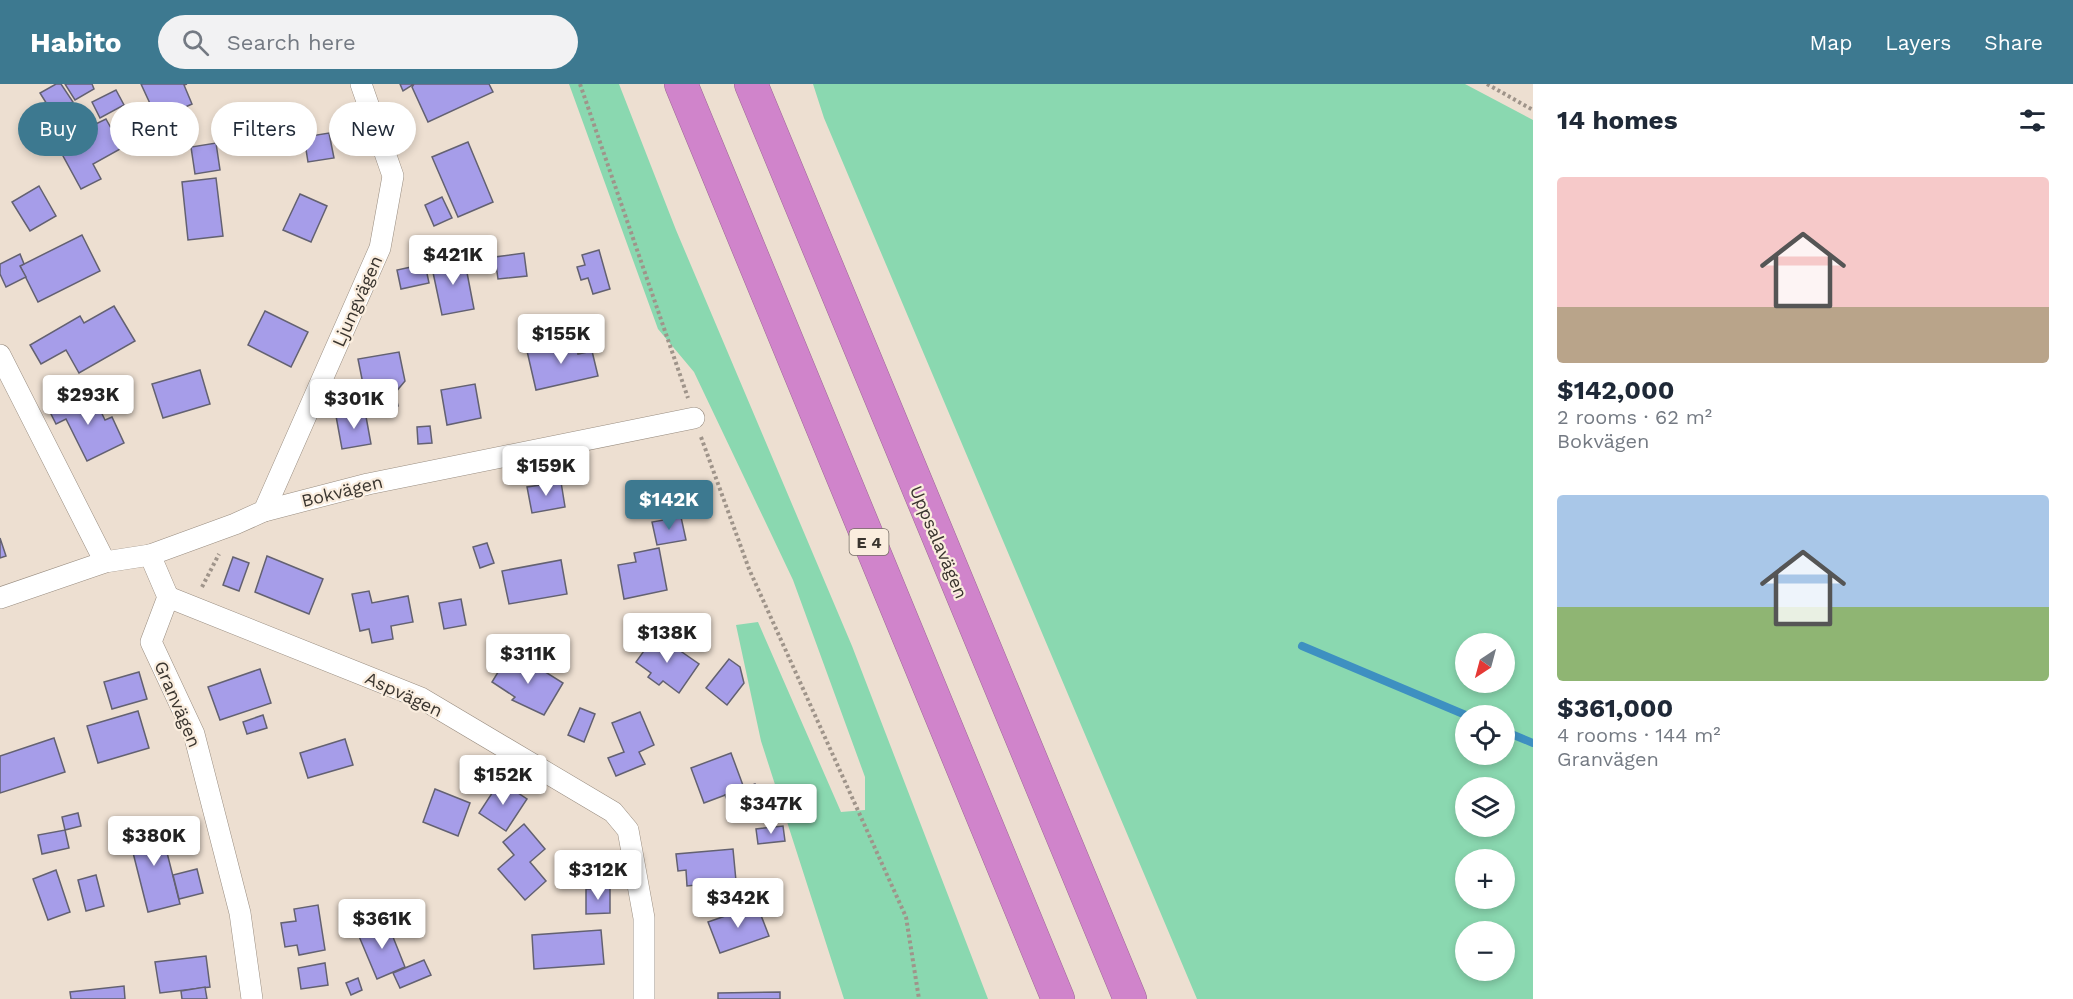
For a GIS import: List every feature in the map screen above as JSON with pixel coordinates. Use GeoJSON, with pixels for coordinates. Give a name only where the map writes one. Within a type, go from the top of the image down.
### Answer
{"type":"FeatureCollection","features":[{"type":"Feature","properties":{"kind":"highway","name":"E 4"},"geometry":{"type":"LineString","coordinates":[[681,84],[1058,999]]}},
{"type":"Feature","properties":{"kind":"highway","name":"Uppsalavägen"},"geometry":{"type":"LineString","coordinates":[[751,84],[1130,999]]}},
{"type":"Feature","properties":{"kind":"street","name":"Ljungvägen"},"geometry":{"type":"LineString","coordinates":[[264,511],[380,248],[393,176],[361,84]]}},
{"type":"Feature","properties":{"kind":"street"},"geometry":{"type":"LineString","coordinates":[[0,355],[105,562]]}},
{"type":"Feature","properties":{"kind":"street","name":"Bokvägen"},"geometry":{"type":"LineString","coordinates":[[0,598],[105,562],[150,555],[264,511],[368,484],[694,418]]}},
{"type":"Feature","properties":{"kind":"street"},"geometry":{"type":"LineString","coordinates":[[150,555],[168,597]]}},
{"type":"Feature","properties":{"kind":"street","name":"Aspvägen"},"geometry":{"type":"LineString","coordinates":[[168,597],[421,698],[613,812],[628,830],[644,918],[644,999]]}},
{"type":"Feature","properties":{"kind":"street","name":"Granvägen"},"geometry":{"type":"LineString","coordinates":[[168,597],[151,642],[194,734],[240,913],[252,999]]}},
{"type":"Feature","properties":{"kind":"path"},"geometry":{"type":"LineString","coordinates":[[580,84],[694,418],[749,569],[906,917],[919,999]]}},
{"type":"Feature","properties":{"kind":"path"},"geometry":{"type":"LineString","coordinates":[[1487,84],[1533,110]]}},
{"type":"Feature","properties":{"kind":"path"},"geometry":{"type":"LineString","coordinates":[[192,606],[235,524]]}},
{"type":"Feature","properties":{"kind":"green space"},"geometry":{"type":"Polygon","coordinates":[[[569,84],[619,84],[676,230],[852,646],[988,999],[844,999],[761,741],[736,625],[758,622],[841,812],[865,810],[865,777],[793,580],[694,372],[658,329],[569,84]]]}},
{"type":"Feature","properties":{"kind":"green space"},"geometry":{"type":"Polygon","coordinates":[[[813,84],[1465,84],[1533,120],[1533,999],[1197,999],[824,118],[813,84]]]}},
{"type":"Feature","properties":{"kind":"building"},"geometry":{"type":"Polygon","coordinates":[[[56,84],[61,84],[73,102],[46,102],[40,93],[56,84]]]}},
{"type":"Feature","properties":{"kind":"building"},"geometry":{"type":"Polygon","coordinates":[[[65,84],[92,84],[94,89],[75,100],[65,84]]]}},
{"type":"Feature","properties":{"kind":"building"},"geometry":{"type":"Polygon","coordinates":[[[141,84],[187,84],[184,85],[191,102],[149,102],[141,84]]]}},
{"type":"Feature","properties":{"kind":"building"},"geometry":{"type":"Polygon","coordinates":[[[400,84],[414,84],[403,91],[400,84]]]}},
{"type":"Feature","properties":{"kind":"building"},"geometry":{"type":"Polygon","coordinates":[[[414,84],[489,84],[493,92],[428,122],[412,87],[414,84]]]}},
{"type":"Feature","properties":{"kind":"building"},"geometry":{"type":"Polygon","coordinates":[[[116,90],[122,102],[110,102],[110,113],[100,118],[98,102],[92,102],[116,90]]]}},
{"type":"Feature","properties":{"kind":"building"},"geometry":{"type":"Polygon","coordinates":[[[106,119],[110,126],[110,155],[93,164],[101,179],[81,189],[63,156],[98,156],[98,123],[106,119]]]}},
{"type":"Feature","properties":{"kind":"building"},"geometry":{"type":"Polygon","coordinates":[[[329,133],[329,156],[334,158],[308,162],[307,156],[317,156],[317,135],[329,133]]]}},
{"type":"Feature","properties":{"kind":"building"},"geometry":{"type":"Polygon","coordinates":[[[468,142],[493,202],[458,217],[432,157],[468,142]]]}},
{"type":"Feature","properties":{"kind":"building"},"geometry":{"type":"Polygon","coordinates":[[[211,144],[211,156],[218,156],[220,170],[195,174],[192,156],[199,156],[199,146],[211,144]]]}},
{"type":"Feature","properties":{"kind":"building"},"geometry":{"type":"Polygon","coordinates":[[[216,178],[223,236],[188,240],[182,182],[216,178]]]}},
{"type":"Feature","properties":{"kind":"building"},"geometry":{"type":"Polygon","coordinates":[[[39,186],[56,216],[30,231],[12,202],[39,186]]]}},
{"type":"Feature","properties":{"kind":"building"},"geometry":{"type":"Polygon","coordinates":[[[300,194],[327,206],[311,242],[283,230],[300,194]]]}},
{"type":"Feature","properties":{"kind":"building"},"geometry":{"type":"Polygon","coordinates":[[[442,197],[452,218],[434,226],[425,205],[442,197]]]}},
{"type":"Feature","properties":{"kind":"building"},"geometry":{"type":"Polygon","coordinates":[[[82,235],[100,271],[38,302],[20,266],[82,235]]]}},
{"type":"Feature","properties":{"kind":"building"},"geometry":{"type":"Polygon","coordinates":[[[599,250],[610,289],[593,294],[588,278],[581,280],[577,267],[585,265],[582,255],[599,250]]]}},
{"type":"Feature","properties":{"kind":"building"},"geometry":{"type":"Polygon","coordinates":[[[524,253],[527,276],[498,279],[495,257],[524,253]]]}},
{"type":"Feature","properties":{"kind":"building"},"geometry":{"type":"Polygon","coordinates":[[[20,254],[24,264],[20,266],[26,277],[6,287],[0,274],[0,264],[20,254]]]}},
{"type":"Feature","properties":{"kind":"building"},"geometry":{"type":"Polygon","coordinates":[[[464,257],[474,309],[442,315],[431,263],[464,257]]]}},
{"type":"Feature","properties":{"kind":"building"},"geometry":{"type":"Polygon","coordinates":[[[425,264],[429,283],[401,289],[397,270],[425,264]]]}},
{"type":"Feature","properties":{"kind":"building"},"geometry":{"type":"Polygon","coordinates":[[[114,306],[135,341],[79,373],[66,350],[41,364],[30,345],[80,316],[84,323],[114,306]]]}},
{"type":"Feature","properties":{"kind":"building"},"geometry":{"type":"Polygon","coordinates":[[[265,311],[308,332],[291,367],[248,345],[265,311]]]}},
{"type":"Feature","properties":{"kind":"building"},"geometry":{"type":"Polygon","coordinates":[[[575,340],[578,354],[592,351],[598,376],[536,390],[527,351],[575,340]]]}},
{"type":"Feature","properties":{"kind":"building"},"geometry":{"type":"Polygon","coordinates":[[[399,352],[405,381],[395,393],[398,406],[378,410],[373,387],[364,389],[358,359],[399,352]]]}},
{"type":"Feature","properties":{"kind":"building"},"geometry":{"type":"Polygon","coordinates":[[[200,370],[210,404],[163,418],[152,384],[200,370]]]}},
{"type":"Feature","properties":{"kind":"building"},"geometry":{"type":"Polygon","coordinates":[[[475,384],[481,418],[447,425],[441,390],[475,384]]]}},
{"type":"Feature","properties":{"kind":"building"},"geometry":{"type":"Polygon","coordinates":[[[70,395],[76,408],[95,399],[105,420],[112,417],[124,443],[87,461],[66,419],[56,424],[47,406],[70,395]]]}},
{"type":"Feature","properties":{"kind":"building"},"geometry":{"type":"Polygon","coordinates":[[[365,411],[371,444],[342,449],[336,416],[365,411]]]}},
{"type":"Feature","properties":{"kind":"building"},"geometry":{"type":"Polygon","coordinates":[[[430,426],[432,443],[418,444],[417,427],[430,426]]]}},
{"type":"Feature","properties":{"kind":"building"},"geometry":{"type":"Polygon","coordinates":[[[561,482],[565,507],[532,513],[527,487],[561,482]]]}},
{"type":"Feature","properties":{"kind":"building"},"geometry":{"type":"Polygon","coordinates":[[[681,517],[686,540],[657,545],[652,522],[681,517]]]}},
{"type":"Feature","properties":{"kind":"building"},"geometry":{"type":"Polygon","coordinates":[[[0,538],[6,556],[0,558],[0,538]]]}},
{"type":"Feature","properties":{"kind":"building"},"geometry":{"type":"Polygon","coordinates":[[[487,543],[494,563],[480,568],[473,547],[487,543]]]}},
{"type":"Feature","properties":{"kind":"building"},"geometry":{"type":"Polygon","coordinates":[[[659,548],[667,590],[624,599],[618,565],[636,562],[634,553],[659,548]]]}},
{"type":"Feature","properties":{"kind":"building"},"geometry":{"type":"Polygon","coordinates":[[[267,556],[323,579],[309,614],[255,592],[267,556]]]}},
{"type":"Feature","properties":{"kind":"building"},"geometry":{"type":"Polygon","coordinates":[[[233,557],[249,563],[239,591],[223,585],[233,557]]]}},
{"type":"Feature","properties":{"kind":"building"},"geometry":{"type":"Polygon","coordinates":[[[561,560],[567,594],[509,604],[502,571],[561,560]]]}},
{"type":"Feature","properties":{"kind":"building"},"geometry":{"type":"Polygon","coordinates":[[[369,591],[372,603],[408,596],[413,622],[391,626],[393,639],[372,643],[369,629],[360,631],[352,594],[369,591]]]}},
{"type":"Feature","properties":{"kind":"building"},"geometry":{"type":"Polygon","coordinates":[[[461,599],[466,625],[444,629],[439,603],[461,599]]]}},
{"type":"Feature","properties":{"kind":"building"},"geometry":{"type":"Polygon","coordinates":[[[656,634],[699,664],[679,693],[663,681],[659,685],[648,677],[651,673],[636,662],[656,634]]]}},
{"type":"Feature","properties":{"kind":"building"},"geometry":{"type":"Polygon","coordinates":[[[509,654],[534,670],[536,666],[563,683],[544,715],[512,700],[515,697],[492,682],[509,654]]]}},
{"type":"Feature","properties":{"kind":"building"},"geometry":{"type":"Polygon","coordinates":[[[729,659],[740,667],[744,683],[727,705],[706,688],[729,659]]]}},
{"type":"Feature","properties":{"kind":"building"},"geometry":{"type":"Polygon","coordinates":[[[260,669],[271,703],[220,720],[208,687],[260,669]]]}},
{"type":"Feature","properties":{"kind":"building"},"geometry":{"type":"Polygon","coordinates":[[[139,672],[147,699],[112,709],[104,682],[139,672]]]}},
{"type":"Feature","properties":{"kind":"building"},"geometry":{"type":"Polygon","coordinates":[[[580,708],[595,714],[584,742],[568,735],[580,708]]]}},
{"type":"Feature","properties":{"kind":"building"},"geometry":{"type":"Polygon","coordinates":[[[138,711],[149,748],[98,763],[87,726],[138,711]]]}},
{"type":"Feature","properties":{"kind":"building"},"geometry":{"type":"Polygon","coordinates":[[[640,712],[654,745],[639,752],[645,764],[616,776],[608,758],[624,752],[612,723],[640,712]]]}},
{"type":"Feature","properties":{"kind":"building"},"geometry":{"type":"Polygon","coordinates":[[[263,715],[267,728],[247,734],[243,722],[263,715]]]}},
{"type":"Feature","properties":{"kind":"building"},"geometry":{"type":"Polygon","coordinates":[[[54,738],[65,772],[0,793],[0,756],[54,738]]]}},
{"type":"Feature","properties":{"kind":"building"},"geometry":{"type":"Polygon","coordinates":[[[345,739],[353,765],[308,778],[300,753],[345,739]]]}},
{"type":"Feature","properties":{"kind":"building"},"geometry":{"type":"Polygon","coordinates":[[[731,753],[744,788],[704,803],[691,768],[731,753]]]}},
{"type":"Feature","properties":{"kind":"building"},"geometry":{"type":"Polygon","coordinates":[[[500,781],[527,799],[506,831],[479,813],[500,781]]]}},
{"type":"Feature","properties":{"kind":"building"},"geometry":{"type":"Polygon","coordinates":[[[755,784],[761,802],[732,812],[725,795],[755,784]]]}},
{"type":"Feature","properties":{"kind":"building"},"geometry":{"type":"Polygon","coordinates":[[[435,789],[470,803],[458,836],[423,822],[435,789]]]}},
{"type":"Feature","properties":{"kind":"building"},"geometry":{"type":"Polygon","coordinates":[[[78,813],[81,826],[65,830],[62,817],[78,813]]]}},
{"type":"Feature","properties":{"kind":"building"},"geometry":{"type":"Polygon","coordinates":[[[159,821],[180,904],[148,912],[127,829],[159,821]]]}},
{"type":"Feature","properties":{"kind":"building"},"geometry":{"type":"Polygon","coordinates":[[[524,824],[545,849],[530,862],[546,881],[525,900],[498,869],[514,855],[503,842],[524,824]]]}},
{"type":"Feature","properties":{"kind":"building"},"geometry":{"type":"Polygon","coordinates":[[[783,826],[785,841],[758,844],[756,829],[783,826]]]}},
{"type":"Feature","properties":{"kind":"building"},"geometry":{"type":"Polygon","coordinates":[[[65,830],[69,848],[42,854],[38,835],[65,830]]]}},
{"type":"Feature","properties":{"kind":"building"},"geometry":{"type":"Polygon","coordinates":[[[733,849],[736,881],[687,886],[686,870],[678,871],[676,854],[733,849]]]}},
{"type":"Feature","properties":{"kind":"building"},"geometry":{"type":"Polygon","coordinates":[[[197,869],[203,893],[179,899],[173,875],[197,869]]]}},
{"type":"Feature","properties":{"kind":"building"},"geometry":{"type":"Polygon","coordinates":[[[56,870],[70,912],[48,920],[33,879],[56,870]]]}},
{"type":"Feature","properties":{"kind":"building"},"geometry":{"type":"Polygon","coordinates":[[[96,875],[104,906],[86,911],[78,880],[96,875]]]}},
{"type":"Feature","properties":{"kind":"building"},"geometry":{"type":"Polygon","coordinates":[[[610,888],[610,913],[586,914],[586,889],[610,888]]]}},
{"type":"Feature","properties":{"kind":"building"},"geometry":{"type":"Polygon","coordinates":[[[318,905],[325,950],[299,955],[297,945],[285,947],[281,923],[296,921],[294,909],[318,905]]]}},
{"type":"Feature","properties":{"kind":"building"},"geometry":{"type":"Polygon","coordinates":[[[757,905],[769,936],[720,953],[708,922],[757,905]]]}},
{"type":"Feature","properties":{"kind":"building"},"geometry":{"type":"Polygon","coordinates":[[[387,922],[405,967],[377,979],[358,934],[387,922]]]}},
{"type":"Feature","properties":{"kind":"building"},"geometry":{"type":"Polygon","coordinates":[[[601,930],[604,964],[534,969],[532,935],[601,930]]]}},
{"type":"Feature","properties":{"kind":"building"},"geometry":{"type":"Polygon","coordinates":[[[206,956],[210,987],[160,993],[155,962],[206,956]]]}},
{"type":"Feature","properties":{"kind":"building"},"geometry":{"type":"Polygon","coordinates":[[[424,960],[431,975],[400,988],[393,973],[424,960]]]}},
{"type":"Feature","properties":{"kind":"building"},"geometry":{"type":"Polygon","coordinates":[[[325,963],[328,985],[301,989],[298,968],[325,963]]]}},
{"type":"Feature","properties":{"kind":"building"},"geometry":{"type":"Polygon","coordinates":[[[358,978],[362,990],[351,995],[346,983],[358,978]]]}},
{"type":"Feature","properties":{"kind":"building"},"geometry":{"type":"Polygon","coordinates":[[[124,986],[125,999],[71,999],[70,992],[124,986]]]}},
{"type":"Feature","properties":{"kind":"building"},"geometry":{"type":"Polygon","coordinates":[[[205,987],[207,999],[182,999],[181,991],[205,987]]]}},
{"type":"Feature","properties":{"kind":"building"},"geometry":{"type":"Polygon","coordinates":[[[780,992],[780,999],[718,999],[718,993],[780,992]]]}},
{"type":"Feature","properties":{"kind":"waterway"},"geometry":{"type":"LineString","coordinates":[[1302,646],[1455,711]]}},
{"type":"Feature","properties":{"kind":"waterway"},"geometry":{"type":"LineString","coordinates":[[1515,736],[1533,743]]}}]}
